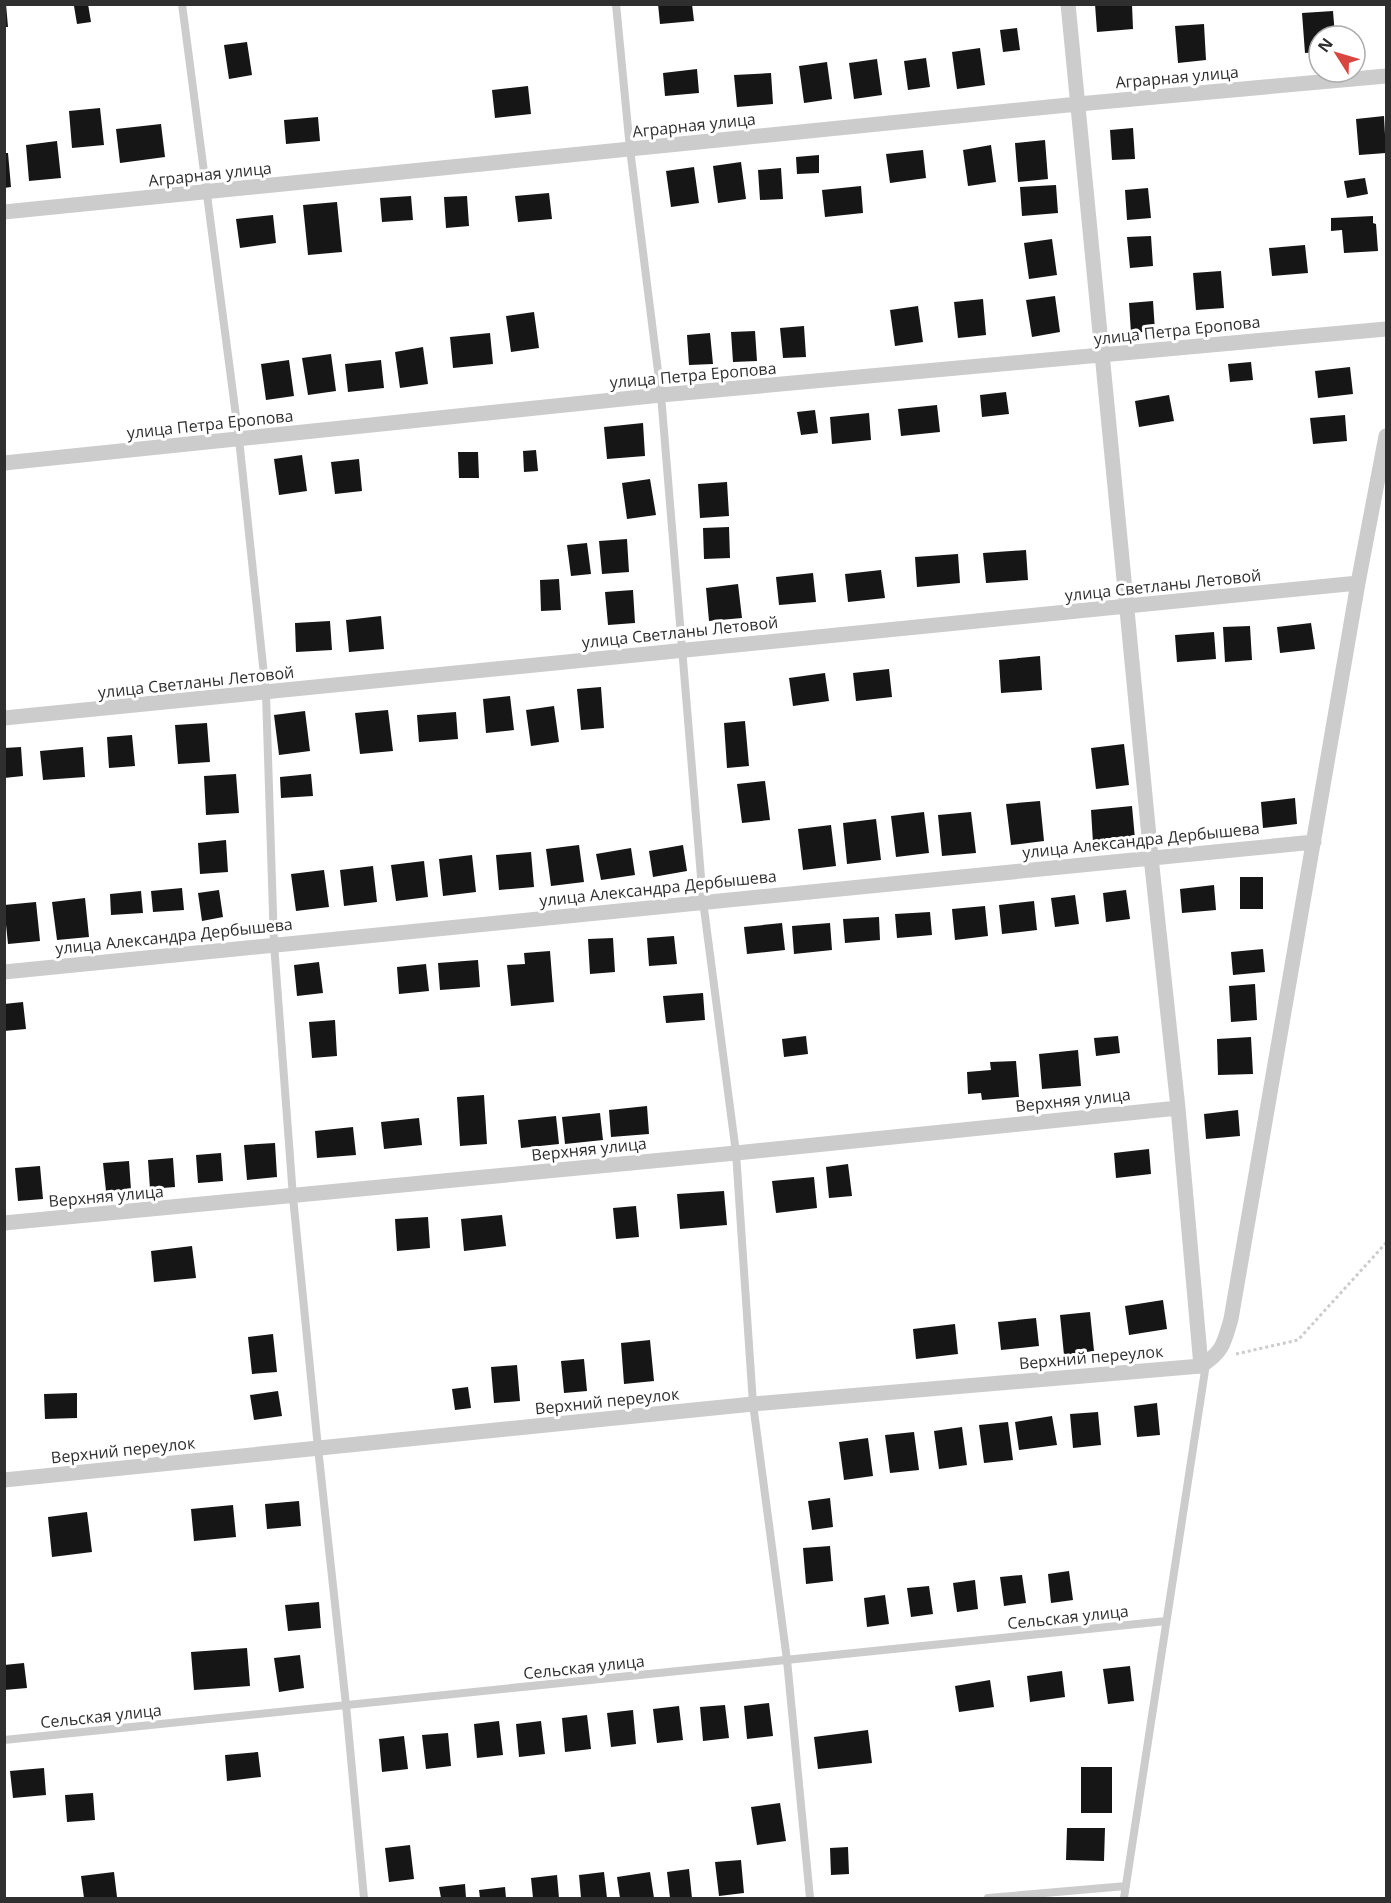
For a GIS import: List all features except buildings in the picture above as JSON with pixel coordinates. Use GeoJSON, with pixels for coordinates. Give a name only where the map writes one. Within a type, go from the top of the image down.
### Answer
{"type":"FeatureCollection","features":[{"type":"Feature","properties":{"kind":"street"},"geometry":{"type":"LineString","coordinates":[[1068,4],[1151,857],[1206,1363]]}},
{"type":"Feature","properties":{"kind":"street","name":"Аграрная улица"},"geometry":{"type":"LineString","coordinates":[[4,213],[1078,104],[1386,76]]}},
{"type":"Feature","properties":{"kind":"street","name":"улица Петра Еропова"},"geometry":{"type":"LineString","coordinates":[[4,463],[661,395],[1386,329]]}},
{"type":"Feature","properties":{"kind":"street"},"geometry":{"type":"LineString","coordinates":[[1206,1363],[1219,1353],[1224,1345],[1231,1319],[1358,583],[1386,436]]}},
{"type":"Feature","properties":{"kind":"street","name":"улица Светланы Летовой"},"geometry":{"type":"LineString","coordinates":[[4,718],[266,694],[1358,583]]}},
{"type":"Feature","properties":{"kind":"street","name":"улица Александра Дербышева"},"geometry":{"type":"LineString","coordinates":[[4,972],[1314,842]]}},
{"type":"Feature","properties":{"kind":"street","name":"Верхняя улица"},"geometry":{"type":"LineString","coordinates":[[4,1223],[293,1197],[1178,1108]]}},
{"type":"Feature","properties":{"kind":"street","name":"Верхний переулок"},"geometry":{"type":"LineString","coordinates":[[4,1480],[753,1404],[1206,1363]]}},
{"type":"Feature","properties":{"kind":"lane"},"geometry":{"type":"LineString","coordinates":[[182,4],[239,439],[266,694],[274,944],[293,1197],[364,1899]]}},
{"type":"Feature","properties":{"kind":"lane"},"geometry":{"type":"LineString","coordinates":[[616,4],[630,149],[661,395],[703,902],[736,1153],[753,1404],[787,1659],[810,1899]]}},
{"type":"Feature","properties":{"kind":"lane"},"geometry":{"type":"LineString","coordinates":[[1124,1899],[1206,1363]]}},
{"type":"Feature","properties":{"kind":"lane","name":"Сельская улица"},"geometry":{"type":"LineString","coordinates":[[4,1740],[1166,1621]]}},
{"type":"Feature","properties":{"kind":"lane"},"geometry":{"type":"LineString","coordinates":[[988,1899],[1126,1886]]}},
{"type":"Feature","properties":{"kind":"path"},"geometry":{"type":"LineString","coordinates":[[1206,1363],[1298,1340],[1386,1243]]}}]}
